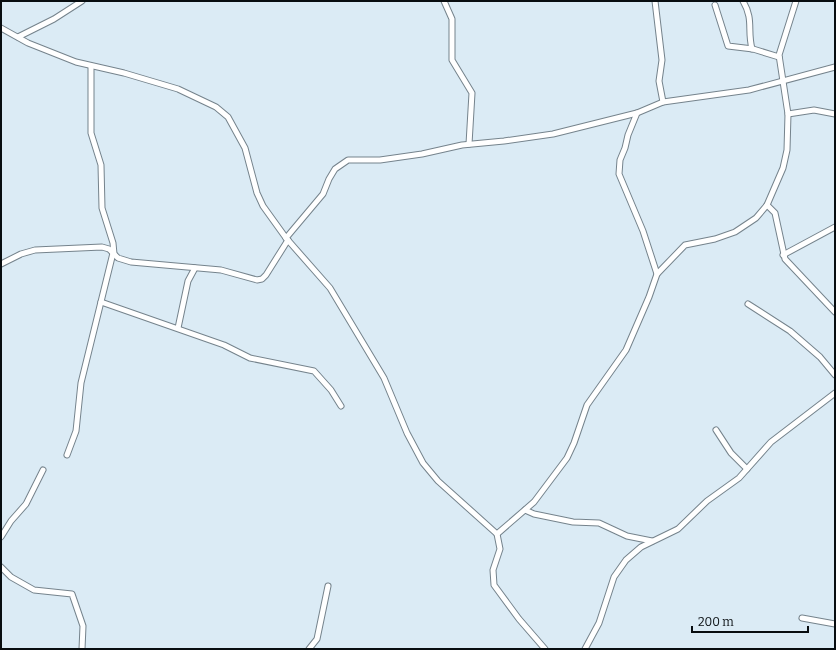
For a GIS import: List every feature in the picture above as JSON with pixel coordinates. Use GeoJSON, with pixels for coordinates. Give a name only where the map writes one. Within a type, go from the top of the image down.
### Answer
{"type":"FeatureCollection","features":[{"type":"Feature","properties":{"kind":"street"},"geometry":{"type":"LineString","coordinates":[[18,37],[54,19],[82,1]]}},
{"type":"Feature","properties":{"kind":"street"},"geometry":{"type":"LineString","coordinates":[[444,1],[452,19],[452,60],[472,93],[469,144]]}},
{"type":"Feature","properties":{"kind":"street"},"geometry":{"type":"LineString","coordinates":[[655,1],[662,60],[659,81],[663,102]]}},
{"type":"Feature","properties":{"kind":"street"},"geometry":{"type":"LineString","coordinates":[[743,1],[751,21],[749,34],[752,49]]}},
{"type":"Feature","properties":{"kind":"street"},"geometry":{"type":"LineString","coordinates":[[497,534],[542,493],[570,451],[587,405],[626,350],[649,297],[657,274],[685,246],[736,232],[756,218],[767,205],[783,168],[787,150],[788,114],[779,58],[781,42],[796,1]]}},
{"type":"Feature","properties":{"kind":"street"},"geometry":{"type":"LineString","coordinates":[[714,5],[728,46],[752,49],[779,58]]}},
{"type":"Feature","properties":{"kind":"street"},"geometry":{"type":"LineString","coordinates":[[1,28],[66,58],[178,89],[221,110],[233,123],[245,148],[257,193],[263,206],[287,239],[330,288],[384,378],[409,438],[426,468],[438,481],[497,534],[500,549],[493,570],[494,586],[519,619],[545,649]]}},
{"type":"Feature","properties":{"kind":"street"},"geometry":{"type":"LineString","coordinates":[[67,455],[76,431],[81,383],[114,254],[113,243],[102,208],[101,165],[91,133],[91,66]]}},
{"type":"Feature","properties":{"kind":"street"},"geometry":{"type":"LineString","coordinates":[[1,264],[21,254],[35,250],[102,247],[120,259],[131,262],[221,270],[260,280],[266,275],[287,239],[323,194],[332,174],[344,161],[355,159],[380,160],[469,144],[553,134],[637,113],[663,102],[735,93],[784,82],[819,70],[835,67]]}},
{"type":"Feature","properties":{"kind":"street"},"geometry":{"type":"LineString","coordinates":[[788,114],[814,110],[835,114]]}},
{"type":"Feature","properties":{"kind":"street"},"geometry":{"type":"LineString","coordinates":[[637,113],[628,135],[626,148],[620,160],[619,177],[643,231],[657,274]]}},
{"type":"Feature","properties":{"kind":"street"},"geometry":{"type":"LineString","coordinates":[[767,205],[773,209],[777,218],[783,255],[835,312]]}},
{"type":"Feature","properties":{"kind":"street"},"geometry":{"type":"LineString","coordinates":[[783,255],[835,227]]}},
{"type":"Feature","properties":{"kind":"street"},"geometry":{"type":"LineString","coordinates":[[178,328],[188,281],[195,268]]}},
{"type":"Feature","properties":{"kind":"street"},"geometry":{"type":"LineString","coordinates":[[101,302],[224,345],[250,358],[314,372],[331,390],[341,406]]}},
{"type":"Feature","properties":{"kind":"street"},"geometry":{"type":"LineString","coordinates":[[748,304],[790,331],[820,357],[835,375]]}},
{"type":"Feature","properties":{"kind":"street"},"geometry":{"type":"LineString","coordinates":[[585,649],[598,623],[611,584],[618,570],[637,550],[678,529],[707,501],[728,487],[747,469],[771,442],[835,393]]}},
{"type":"Feature","properties":{"kind":"street"},"geometry":{"type":"LineString","coordinates":[[716,430],[731,453],[747,469]]}},
{"type":"Feature","properties":{"kind":"street"},"geometry":{"type":"LineString","coordinates":[[1,538],[11,521],[26,504],[43,470]]}},
{"type":"Feature","properties":{"kind":"street"},"geometry":{"type":"LineString","coordinates":[[525,510],[534,514],[573,522],[599,523],[626,536],[653,541]]}},
{"type":"Feature","properties":{"kind":"street"},"geometry":{"type":"LineString","coordinates":[[1,567],[10,577],[26,587],[42,591],[72,594],[83,626],[82,649]]}},
{"type":"Feature","properties":{"kind":"street"},"geometry":{"type":"LineString","coordinates":[[309,649],[317,639],[328,586]]}},
{"type":"Feature","properties":{"kind":"street"},"geometry":{"type":"LineString","coordinates":[[802,618],[835,624]]}}]}
